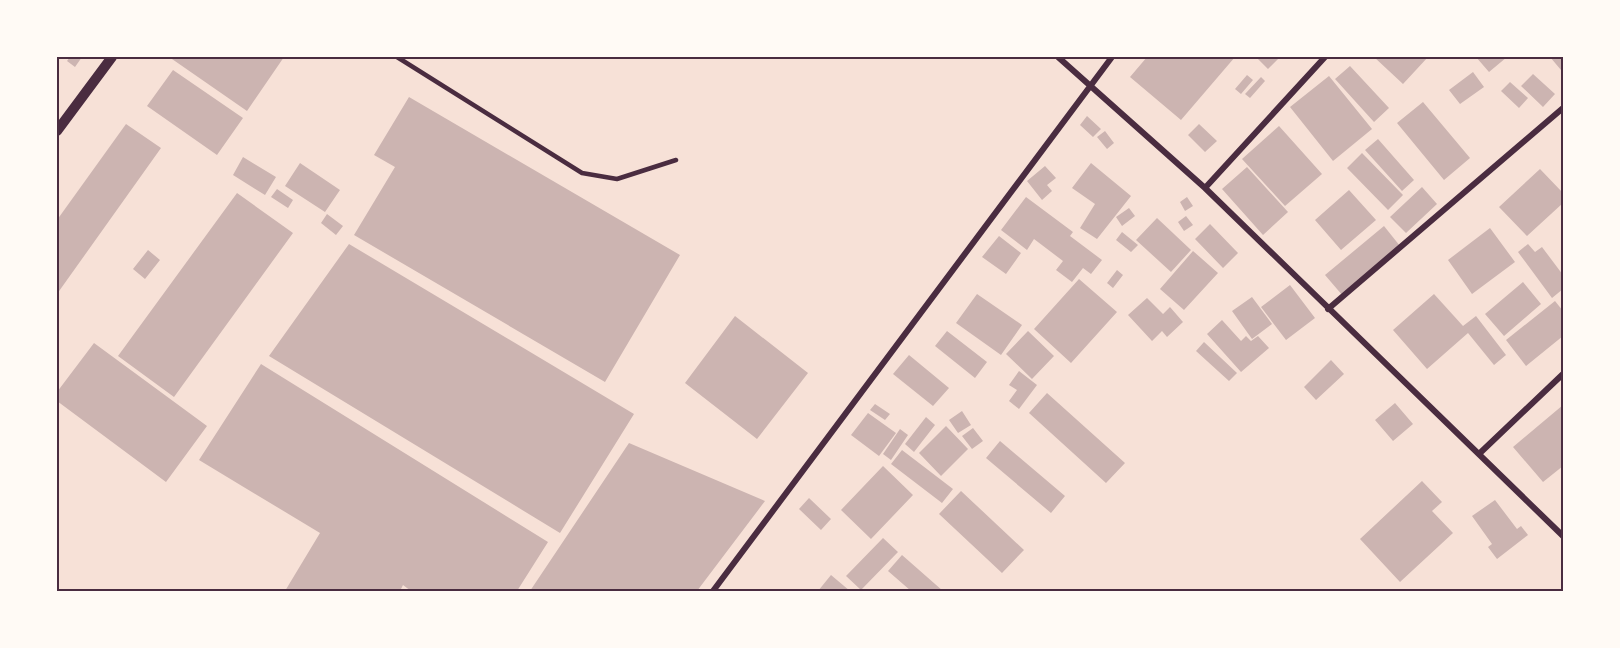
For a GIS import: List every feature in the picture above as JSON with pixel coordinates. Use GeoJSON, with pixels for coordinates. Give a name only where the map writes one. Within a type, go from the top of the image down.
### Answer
{"type":"FeatureCollection","features":[{"type":"Feature","properties":{"kind":"street"},"geometry":{"type":"LineString","coordinates":[[57,131],[112,57]]}},
{"type":"Feature","properties":{"kind":"street"},"geometry":{"type":"LineString","coordinates":[[1058,57],[1205,188],[1563,536]]}},
{"type":"Feature","properties":{"kind":"street"},"geometry":{"type":"LineString","coordinates":[[713,591],[1112,57]]}},
{"type":"Feature","properties":{"kind":"street"},"geometry":{"type":"LineString","coordinates":[[1205,188],[1325,57]]}},
{"type":"Feature","properties":{"kind":"street"},"geometry":{"type":"LineString","coordinates":[[1328,309],[1563,108]]}},
{"type":"Feature","properties":{"kind":"street"},"geometry":{"type":"LineString","coordinates":[[1480,453],[1563,374]]}},
{"type":"Feature","properties":{"kind":"lane"},"geometry":{"type":"LineString","coordinates":[[397,57],[582,173],[617,179],[676,160]]}},
{"type":"Feature","properties":{"kind":"building"},"geometry":{"type":"Polygon","coordinates":[[[70,57],[82,57],[75,67],[67,61],[70,57]]]}},
{"type":"Feature","properties":{"kind":"building"},"geometry":{"type":"Polygon","coordinates":[[[173,57],[284,57],[247,111],[172,59],[173,57]]]}},
{"type":"Feature","properties":{"kind":"building"},"geometry":{"type":"Polygon","coordinates":[[[1147,57],[1235,57],[1181,120],[1130,77],[1147,57]]]}},
{"type":"Feature","properties":{"kind":"building"},"geometry":{"type":"Polygon","coordinates":[[[1256,57],[1280,57],[1268,69],[1256,57]]]}},
{"type":"Feature","properties":{"kind":"building"},"geometry":{"type":"Polygon","coordinates":[[[1374,57],[1428,57],[1403,84],[1374,57]]]}},
{"type":"Feature","properties":{"kind":"building"},"geometry":{"type":"Polygon","coordinates":[[[1476,57],[1507,57],[1489,72],[1476,57]]]}},
{"type":"Feature","properties":{"kind":"building"},"geometry":{"type":"Polygon","coordinates":[[[1550,57],[1563,57],[1561,70],[1550,57]]]}},
{"type":"Feature","properties":{"kind":"building"},"geometry":{"type":"Polygon","coordinates":[[[1350,66],[1389,108],[1374,122],[1335,79],[1350,66]]]}},
{"type":"Feature","properties":{"kind":"building"},"geometry":{"type":"Polygon","coordinates":[[[173,70],[243,118],[217,155],[147,106],[173,70]]]}},
{"type":"Feature","properties":{"kind":"building"},"geometry":{"type":"Polygon","coordinates":[[[1473,72],[1484,87],[1460,104],[1449,90],[1473,72]]]}},
{"type":"Feature","properties":{"kind":"building"},"geometry":{"type":"Polygon","coordinates":[[[1533,74],[1555,94],[1543,107],[1521,86],[1533,74]]]}},
{"type":"Feature","properties":{"kind":"building"},"geometry":{"type":"Polygon","coordinates":[[[1247,75],[1253,80],[1241,94],[1235,89],[1247,75]]]}},
{"type":"Feature","properties":{"kind":"building"},"geometry":{"type":"Polygon","coordinates":[[[1329,76],[1372,129],[1333,161],[1290,107],[1329,76]]]}},
{"type":"Feature","properties":{"kind":"building"},"geometry":{"type":"Polygon","coordinates":[[[1261,77],[1265,81],[1250,98],[1245,94],[1261,77]]]}},
{"type":"Feature","properties":{"kind":"building"},"geometry":{"type":"Polygon","coordinates":[[[1510,82],[1528,98],[1519,108],[1501,91],[1510,82]]]}},
{"type":"Feature","properties":{"kind":"building"},"geometry":{"type":"Polygon","coordinates":[[[409,97],[680,255],[605,382],[354,235],[395,167],[374,155],[409,97]]]}},
{"type":"Feature","properties":{"kind":"building"},"geometry":{"type":"Polygon","coordinates":[[[1423,102],[1470,158],[1444,180],[1397,123],[1423,102]]]}},
{"type":"Feature","properties":{"kind":"building"},"geometry":{"type":"Polygon","coordinates":[[[1087,116],[1101,129],[1093,137],[1080,125],[1087,116]]]}},
{"type":"Feature","properties":{"kind":"building"},"geometry":{"type":"Polygon","coordinates":[[[126,124],[161,148],[57,294],[57,220],[126,124]]]}},
{"type":"Feature","properties":{"kind":"building"},"geometry":{"type":"Polygon","coordinates":[[[1199,124],[1217,141],[1205,152],[1188,135],[1199,124]]]}},
{"type":"Feature","properties":{"kind":"building"},"geometry":{"type":"Polygon","coordinates":[[[1279,126],[1322,174],[1285,206],[1242,159],[1279,126]]]}},
{"type":"Feature","properties":{"kind":"building"},"geometry":{"type":"Polygon","coordinates":[[[1105,131],[1114,143],[1107,149],[1097,137],[1105,131]]]}},
{"type":"Feature","properties":{"kind":"building"},"geometry":{"type":"Polygon","coordinates":[[[1378,139],[1414,180],[1402,191],[1365,150],[1378,139]]]}},
{"type":"Feature","properties":{"kind":"building"},"geometry":{"type":"Polygon","coordinates":[[[1362,153],[1403,195],[1388,210],[1347,168],[1362,153]]]}},
{"type":"Feature","properties":{"kind":"building"},"geometry":{"type":"Polygon","coordinates":[[[243,157],[276,177],[265,195],[233,175],[243,157]]]}},
{"type":"Feature","properties":{"kind":"building"},"geometry":{"type":"Polygon","coordinates":[[[300,163],[340,190],[325,212],[285,186],[300,163]]]}},
{"type":"Feature","properties":{"kind":"building"},"geometry":{"type":"Polygon","coordinates":[[[1091,163],[1131,196],[1097,239],[1080,228],[1095,204],[1072,188],[1091,163]]]}},
{"type":"Feature","properties":{"kind":"building"},"geometry":{"type":"Polygon","coordinates":[[[1045,166],[1056,178],[1047,185],[1052,191],[1042,200],[1027,181],[1045,166]]]}},
{"type":"Feature","properties":{"kind":"building"},"geometry":{"type":"Polygon","coordinates":[[[1247,167],[1288,212],[1263,235],[1222,189],[1247,167]]]}},
{"type":"Feature","properties":{"kind":"building"},"geometry":{"type":"Polygon","coordinates":[[[1540,169],[1563,193],[1563,203],[1527,236],[1499,207],[1540,169]]]}},
{"type":"Feature","properties":{"kind":"building"},"geometry":{"type":"Polygon","coordinates":[[[1422,187],[1437,204],[1406,233],[1390,217],[1422,187]]]}},
{"type":"Feature","properties":{"kind":"building"},"geometry":{"type":"Polygon","coordinates":[[[277,189],[293,200],[288,208],[271,197],[277,189]]]}},
{"type":"Feature","properties":{"kind":"building"},"geometry":{"type":"Polygon","coordinates":[[[1349,190],[1376,220],[1341,250],[1315,220],[1349,190]]]}},
{"type":"Feature","properties":{"kind":"building"},"geometry":{"type":"Polygon","coordinates":[[[237,193],[293,233],[174,397],[118,356],[237,193]]]}},
{"type":"Feature","properties":{"kind":"building"},"geometry":{"type":"Polygon","coordinates":[[[1026,197],[1073,232],[1070,236],[1102,260],[1091,274],[1083,268],[1072,282],[1056,270],[1063,261],[1034,239],[1027,250],[1001,230],[1026,197]]]}},
{"type":"Feature","properties":{"kind":"building"},"geometry":{"type":"Polygon","coordinates":[[[1187,197],[1193,206],[1185,211],[1180,202],[1187,197]]]}},
{"type":"Feature","properties":{"kind":"building"},"geometry":{"type":"Polygon","coordinates":[[[1129,208],[1135,216],[1122,226],[1116,217],[1129,208]]]}},
{"type":"Feature","properties":{"kind":"building"},"geometry":{"type":"Polygon","coordinates":[[[327,214],[343,226],[336,235],[321,223],[327,214]]]}},
{"type":"Feature","properties":{"kind":"building"},"geometry":{"type":"Polygon","coordinates":[[[1186,216],[1193,225],[1184,231],[1178,222],[1186,216]]]}},
{"type":"Feature","properties":{"kind":"building"},"geometry":{"type":"Polygon","coordinates":[[[1157,218],[1191,250],[1171,272],[1136,240],[1157,218]]]}},
{"type":"Feature","properties":{"kind":"building"},"geometry":{"type":"Polygon","coordinates":[[[1210,224],[1238,253],[1223,268],[1195,239],[1210,224]]]}},
{"type":"Feature","properties":{"kind":"building"},"geometry":{"type":"Polygon","coordinates":[[[1384,226],[1400,246],[1343,296],[1325,275],[1384,226]]]}},
{"type":"Feature","properties":{"kind":"building"},"geometry":{"type":"Polygon","coordinates":[[[1490,228],[1515,262],[1472,294],[1448,260],[1490,228]]]}},
{"type":"Feature","properties":{"kind":"building"},"geometry":{"type":"Polygon","coordinates":[[[1122,232],[1138,245],[1131,252],[1116,240],[1122,232]]]}},
{"type":"Feature","properties":{"kind":"building"},"geometry":{"type":"Polygon","coordinates":[[[999,236],[1021,253],[1006,274],[982,257],[999,236]]]}},
{"type":"Feature","properties":{"kind":"building"},"geometry":{"type":"Polygon","coordinates":[[[349,244],[634,414],[560,533],[269,356],[349,244]]]}},
{"type":"Feature","properties":{"kind":"building"},"geometry":{"type":"Polygon","coordinates":[[[1528,244],[1535,252],[1542,247],[1563,275],[1563,289],[1552,298],[1518,252],[1528,244]]]}},
{"type":"Feature","properties":{"kind":"building"},"geometry":{"type":"Polygon","coordinates":[[[148,250],[160,260],[145,279],[133,269],[148,250]]]}},
{"type":"Feature","properties":{"kind":"building"},"geometry":{"type":"Polygon","coordinates":[[[1193,251],[1218,273],[1184,310],[1160,289],[1193,251]]]}},
{"type":"Feature","properties":{"kind":"building"},"geometry":{"type":"Polygon","coordinates":[[[1117,270],[1123,275],[1113,288],[1107,283],[1117,270]]]}},
{"type":"Feature","properties":{"kind":"building"},"geometry":{"type":"Polygon","coordinates":[[[1079,279],[1117,312],[1071,363],[1034,329],[1079,279]]]}},
{"type":"Feature","properties":{"kind":"building"},"geometry":{"type":"Polygon","coordinates":[[[1523,282],[1541,304],[1504,336],[1485,314],[1523,282]]]}},
{"type":"Feature","properties":{"kind":"building"},"geometry":{"type":"Polygon","coordinates":[[[1290,285],[1315,318],[1286,340],[1261,307],[1290,285]]]}},
{"type":"Feature","properties":{"kind":"building"},"geometry":{"type":"Polygon","coordinates":[[[977,294],[1022,325],[1001,355],[956,323],[977,294]]]}},
{"type":"Feature","properties":{"kind":"building"},"geometry":{"type":"Polygon","coordinates":[[[1434,294],[1463,326],[1476,316],[1506,355],[1494,365],[1468,333],[1427,369],[1393,330],[1434,294]]]}},
{"type":"Feature","properties":{"kind":"building"},"geometry":{"type":"Polygon","coordinates":[[[1252,297],[1272,324],[1252,339],[1232,311],[1252,297]]]}},
{"type":"Feature","properties":{"kind":"building"},"geometry":{"type":"Polygon","coordinates":[[[1147,298],[1163,314],[1170,307],[1183,322],[1167,337],[1162,331],[1152,341],[1128,315],[1147,298]]]}},
{"type":"Feature","properties":{"kind":"building"},"geometry":{"type":"Polygon","coordinates":[[[1555,301],[1563,311],[1563,336],[1526,366],[1506,340],[1555,301]]]}},
{"type":"Feature","properties":{"kind":"building"},"geometry":{"type":"Polygon","coordinates":[[[735,316],[808,373],[757,439],[685,383],[735,316]]]}},
{"type":"Feature","properties":{"kind":"building"},"geometry":{"type":"Polygon","coordinates":[[[1222,320],[1241,341],[1246,336],[1251,341],[1258,336],[1269,348],[1241,372],[1207,334],[1222,320]]]}},
{"type":"Feature","properties":{"kind":"building"},"geometry":{"type":"Polygon","coordinates":[[[947,331],[987,362],[975,378],[935,346],[947,331]]]}},
{"type":"Feature","properties":{"kind":"building"},"geometry":{"type":"Polygon","coordinates":[[[1028,331],[1054,356],[1032,379],[1006,354],[1028,331]]]}},
{"type":"Feature","properties":{"kind":"building"},"geometry":{"type":"Polygon","coordinates":[[[1204,342],[1237,373],[1229,381],[1196,351],[1204,342]]]}},
{"type":"Feature","properties":{"kind":"building"},"geometry":{"type":"Polygon","coordinates":[[[94,343],[207,426],[166,482],[57,401],[57,392],[94,343]]]}},
{"type":"Feature","properties":{"kind":"building"},"geometry":{"type":"Polygon","coordinates":[[[909,355],[949,388],[933,406],[893,374],[909,355]]]}},
{"type":"Feature","properties":{"kind":"building"},"geometry":{"type":"Polygon","coordinates":[[[1331,360],[1344,374],[1316,400],[1304,387],[1331,360]]]}},
{"type":"Feature","properties":{"kind":"building"},"geometry":{"type":"Polygon","coordinates":[[[261,364],[548,542],[517,591],[411,591],[403,585],[400,591],[285,591],[320,533],[199,460],[261,364]]]}},
{"type":"Feature","properties":{"kind":"building"},"geometry":{"type":"Polygon","coordinates":[[[1019,371],[1037,385],[1019,409],[1009,401],[1017,390],[1009,385],[1019,371]]]}},
{"type":"Feature","properties":{"kind":"building"},"geometry":{"type":"Polygon","coordinates":[[[1047,393],[1125,463],[1106,483],[1029,413],[1047,393]]]}},
{"type":"Feature","properties":{"kind":"building"},"geometry":{"type":"Polygon","coordinates":[[[1395,403],[1413,424],[1393,441],[1375,420],[1395,403]]]}},
{"type":"Feature","properties":{"kind":"building"},"geometry":{"type":"Polygon","coordinates":[[[875,404],[890,414],[885,420],[870,410],[875,404]]]}},
{"type":"Feature","properties":{"kind":"building"},"geometry":{"type":"Polygon","coordinates":[[[1563,405],[1563,466],[1543,482],[1513,447],[1563,405]]]}},
{"type":"Feature","properties":{"kind":"building"},"geometry":{"type":"Polygon","coordinates":[[[962,411],[971,425],[958,433],[949,420],[962,411]]]}},
{"type":"Feature","properties":{"kind":"building"},"geometry":{"type":"Polygon","coordinates":[[[868,413],[896,433],[879,456],[851,435],[868,413]]]}},
{"type":"Feature","properties":{"kind":"building"},"geometry":{"type":"Polygon","coordinates":[[[926,417],[935,425],[914,452],[905,444],[926,417]]]}},
{"type":"Feature","properties":{"kind":"building"},"geometry":{"type":"Polygon","coordinates":[[[946,426],[968,449],[941,476],[919,453],[946,426]]]}},
{"type":"Feature","properties":{"kind":"building"},"geometry":{"type":"Polygon","coordinates":[[[973,428],[983,441],[972,449],[962,436],[973,428]]]}},
{"type":"Feature","properties":{"kind":"building"},"geometry":{"type":"Polygon","coordinates":[[[900,429],[908,435],[891,460],[883,454],[900,429]]]}},
{"type":"Feature","properties":{"kind":"building"},"geometry":{"type":"Polygon","coordinates":[[[1000,441],[1065,496],[1051,513],[986,458],[1000,441]]]}},
{"type":"Feature","properties":{"kind":"building"},"geometry":{"type":"Polygon","coordinates":[[[629,443],[765,501],[697,591],[530,591],[629,443]]]}},
{"type":"Feature","properties":{"kind":"building"},"geometry":{"type":"Polygon","coordinates":[[[902,450],[953,489],[942,503],[891,464],[902,450]]]}},
{"type":"Feature","properties":{"kind":"building"},"geometry":{"type":"Polygon","coordinates":[[[883,466],[913,495],[871,539],[841,510],[883,466]]]}},
{"type":"Feature","properties":{"kind":"building"},"geometry":{"type":"Polygon","coordinates":[[[1422,481],[1442,502],[1432,511],[1453,533],[1400,582],[1360,539],[1422,481]]]}},
{"type":"Feature","properties":{"kind":"building"},"geometry":{"type":"Polygon","coordinates":[[[961,491],[1024,550],[1002,573],[939,514],[961,491]]]}},
{"type":"Feature","properties":{"kind":"building"},"geometry":{"type":"Polygon","coordinates":[[[809,498],[831,519],[821,530],[799,509],[809,498]]]}},
{"type":"Feature","properties":{"kind":"building"},"geometry":{"type":"Polygon","coordinates":[[[1495,500],[1517,529],[1521,526],[1528,535],[1497,559],[1488,547],[1492,544],[1472,516],[1495,500]]]}},
{"type":"Feature","properties":{"kind":"building"},"geometry":{"type":"Polygon","coordinates":[[[883,538],[898,552],[861,590],[846,576],[883,538]]]}},
{"type":"Feature","properties":{"kind":"building"},"geometry":{"type":"Polygon","coordinates":[[[902,555],[943,591],[911,591],[888,571],[902,555]]]}},
{"type":"Feature","properties":{"kind":"building"},"geometry":{"type":"Polygon","coordinates":[[[831,575],[850,591],[818,591],[831,575]]]}}]}
